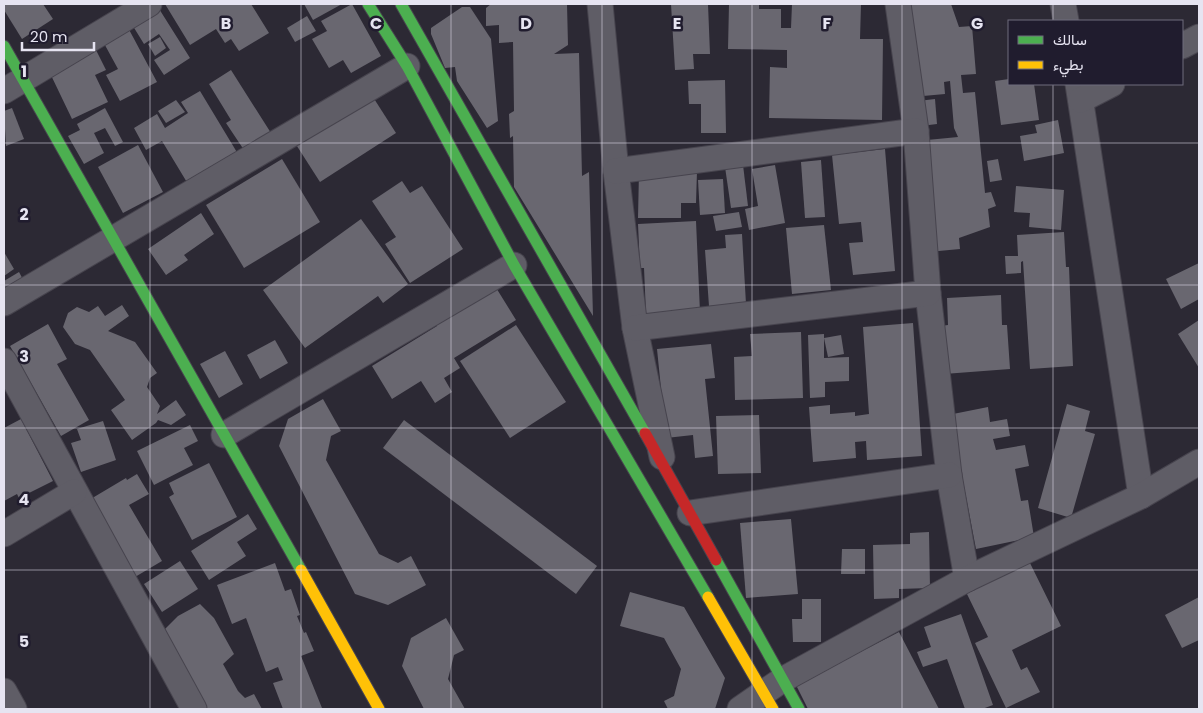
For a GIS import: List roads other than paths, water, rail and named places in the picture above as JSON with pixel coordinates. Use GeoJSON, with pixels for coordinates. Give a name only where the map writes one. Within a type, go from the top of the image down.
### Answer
{"type":"FeatureCollection","features":[{"type":"Feature","properties":{"kind":"main road"},"geometry":{"type":"LineString","coordinates":[[368,4],[407,66],[514,265],[773,694],[799,709]]}},
{"type":"Feature","properties":{"kind":"main road"},"geometry":{"type":"LineString","coordinates":[[404,7],[690,513],[773,694]]}},
{"type":"Feature","properties":{"kind":"main road"},"geometry":{"type":"LineString","coordinates":[[4,46],[13,85],[115,239],[379,709]]}},
{"type":"Feature","properties":{"kind":"street"},"geometry":{"type":"LineString","coordinates":[[13,85],[149,4]]}},
{"type":"Feature","properties":{"kind":"street"},"geometry":{"type":"LineString","coordinates":[[600,4],[616,171],[634,328],[664,468]]}},
{"type":"Feature","properties":{"kind":"street"},"geometry":{"type":"LineString","coordinates":[[898,4],[916,132],[928,293],[949,475],[967,579]]}},
{"type":"Feature","properties":{"kind":"street"},"geometry":{"type":"LineString","coordinates":[[1063,4],[1066,20]]}},
{"type":"Feature","properties":{"kind":"street"},"geometry":{"type":"LineString","coordinates":[[1183,45],[1199,37]]}},
{"type":"Feature","properties":{"kind":"street"},"geometry":{"type":"LineString","coordinates":[[4,303],[407,66]]}},
{"type":"Feature","properties":{"kind":"street"},"geometry":{"type":"LineString","coordinates":[[1108,85],[1079,92],[1142,496]]}},
{"type":"Feature","properties":{"kind":"street"},"geometry":{"type":"LineString","coordinates":[[616,171],[916,132]]}},
{"type":"Feature","properties":{"kind":"street"},"geometry":{"type":"LineString","coordinates":[[224,435],[514,265]]}},
{"type":"Feature","properties":{"kind":"street"},"geometry":{"type":"LineString","coordinates":[[634,328],[928,293]]}},
{"type":"Feature","properties":{"kind":"street"},"geometry":{"type":"LineString","coordinates":[[4,361],[194,709]]}},
{"type":"Feature","properties":{"kind":"street"},"geometry":{"type":"LineString","coordinates":[[740,709],[773,694],[967,579],[1142,496],[1199,462]]}},
{"type":"Feature","properties":{"kind":"street"},"geometry":{"type":"LineString","coordinates":[[690,513],[949,475]]}},
{"type":"Feature","properties":{"kind":"street"},"geometry":{"type":"LineString","coordinates":[[4,534],[74,492]]}},
{"type":"Feature","properties":{"kind":"street"},"geometry":{"type":"LineString","coordinates":[[4,691],[14,709]]}}]}
